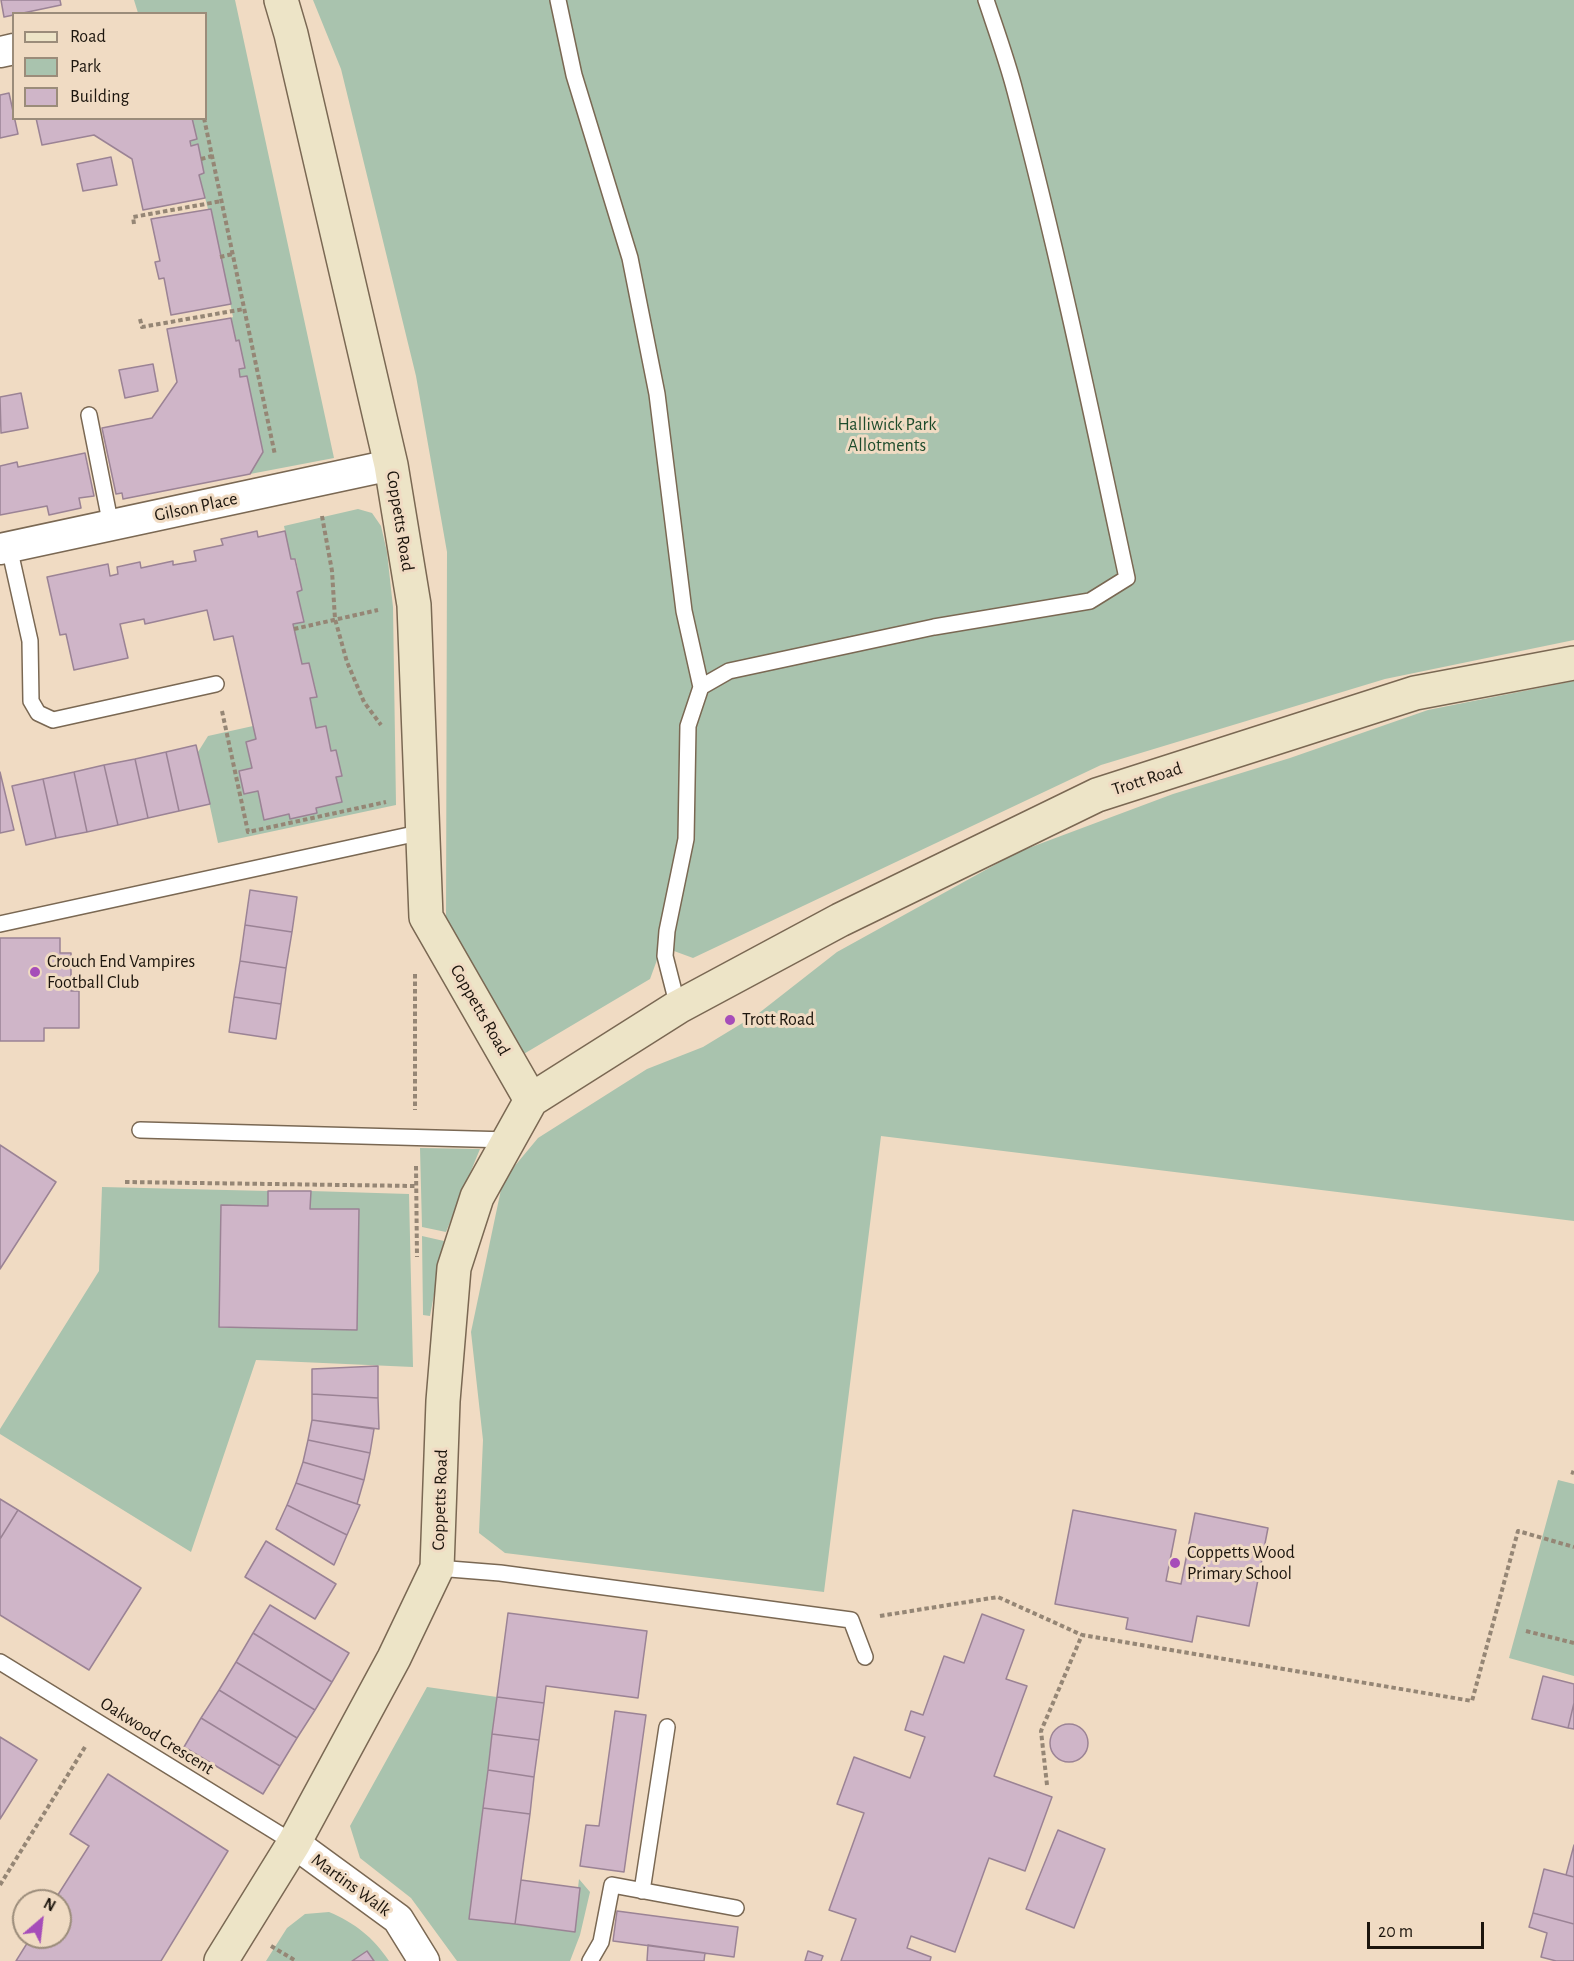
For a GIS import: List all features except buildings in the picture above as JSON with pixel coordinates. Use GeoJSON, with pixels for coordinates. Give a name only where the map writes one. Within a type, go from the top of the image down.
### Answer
{"type":"FeatureCollection","features":[{"type":"Feature","properties":{"kind":"street","name":"Coppetts Road"},"geometry":{"type":"LineString","coordinates":[[221,1961],[294,1843],[394,1658],[437,1568],[443,1401],[454,1268],[477,1197],[531,1100],[426,917],[414,605],[391,465],[291,34],[281,0]]}},
{"type":"Feature","properties":{"kind":"street","name":"Gilson Place"},"geometry":{"type":"LineString","coordinates":[[4,548],[391,465]]}},
{"type":"Feature","properties":{"kind":"street","name":"Trott Road"},"geometry":{"type":"LineString","coordinates":[[531,1100],[678,1007],[840,920],[1097,795],[1415,693],[1574,663]]}},
{"type":"Feature","properties":{"kind":"street","name":"Martins Walk"},"geometry":{"type":"LineString","coordinates":[[294,1843],[398,1919],[424,1961]]}},
{"type":"Feature","properties":{"kind":"lane"},"geometry":{"type":"LineString","coordinates":[[558,0],[574,75],[630,258],[657,394],[684,611],[701,687],[688,726],[686,839],[667,932],[665,956],[678,1007]]}},
{"type":"Feature","properties":{"kind":"lane"},"geometry":{"type":"LineString","coordinates":[[701,687],[729,671],[934,627],[1090,601],[1127,578],[1088,398],[1015,89],[986,0]]}},
{"type":"Feature","properties":{"kind":"lane"},"geometry":{"type":"LineString","coordinates":[[89,415],[111,526]]}},
{"type":"Feature","properties":{"kind":"lane"},"geometry":{"type":"LineString","coordinates":[[4,548],[30,641],[31,701],[38,713],[54,720],[216,684]]}},
{"type":"Feature","properties":{"kind":"lane"},"geometry":{"type":"LineString","coordinates":[[0,924],[423,832]]}},
{"type":"Feature","properties":{"kind":"lane"},"geometry":{"type":"LineString","coordinates":[[140,1130],[509,1140]]}},
{"type":"Feature","properties":{"kind":"lane"},"geometry":{"type":"LineString","coordinates":[[437,1568],[501,1573],[851,1620],[865,1657]]}},
{"type":"Feature","properties":{"kind":"lane","name":"Oakwood Crescent"},"geometry":{"type":"LineString","coordinates":[[0,1662],[294,1843]]}},
{"type":"Feature","properties":{"kind":"lane"},"geometry":{"type":"LineString","coordinates":[[642,1891],[667,1726]]}},
{"type":"Feature","properties":{"kind":"lane"},"geometry":{"type":"LineString","coordinates":[[590,1961],[601,1942],[612,1885],[736,1908]]}},
{"type":"Feature","properties":{"kind":"path"},"geometry":{"type":"LineString","coordinates":[[204,120],[282,489]]}},
{"type":"Feature","properties":{"kind":"path"},"geometry":{"type":"LineString","coordinates":[[201,159],[212,156]]}},
{"type":"Feature","properties":{"kind":"path"},"geometry":{"type":"LineString","coordinates":[[134,224],[133,218],[222,201]]}},
{"type":"Feature","properties":{"kind":"path"},"geometry":{"type":"LineString","coordinates":[[220,257],[233,254]]}},
{"type":"Feature","properties":{"kind":"path"},"geometry":{"type":"LineString","coordinates":[[140,319],[142,327],[244,309]]}},
{"type":"Feature","properties":{"kind":"path"},"geometry":{"type":"LineString","coordinates":[[315,482],[332,571],[335,620],[348,662],[364,702],[395,744],[420,747]]}},
{"type":"Feature","properties":{"kind":"path"},"geometry":{"type":"LineString","coordinates":[[294,629],[335,620]]}},
{"type":"Feature","properties":{"kind":"path"},"geometry":{"type":"LineString","coordinates":[[216,684],[240,783],[248,832],[422,794]]}},
{"type":"Feature","properties":{"kind":"path"},"geometry":{"type":"LineString","coordinates":[[124,1182],[416,1186]]}},
{"type":"Feature","properties":{"kind":"path"},"geometry":{"type":"LineString","coordinates":[[851,1620],[998,1597],[1082,1635],[1472,1701],[1518,1531],[1574,1547]]}},
{"type":"Feature","properties":{"kind":"path"},"geometry":{"type":"LineString","coordinates":[[1526,1631],[1574,1643]]}},
{"type":"Feature","properties":{"kind":"path"},"geometry":{"type":"LineString","coordinates":[[1047,1785],[1041,1731],[1082,1635]]}},
{"type":"Feature","properties":{"kind":"path"},"geometry":{"type":"LineString","coordinates":[[0,1885],[100,1723]]}},
{"type":"Feature","properties":{"kind":"green space"},"geometry":{"type":"Polygon","coordinates":[[[134,0],[235,0],[334,458],[250,474],[262,451],[247,376],[240,377],[239,369],[245,368],[231,318],[233,317],[211,209],[208,209],[199,175],[204,173],[190,141],[196,139],[192,120],[207,120],[207,12],[138,12],[134,0]]]}},
{"type":"Feature","properties":{"kind":"green space","name":"Halliwick Park Allotments"},"geometry":{"type":"Polygon","coordinates":[[[313,0],[1574,0],[1574,640],[1385,679],[1101,765],[693,958],[674,951],[657,960],[650,979],[522,1055],[446,921],[447,552],[416,376],[341,69],[313,0]]]}},
{"type":"Feature","properties":{"kind":"green space"},"geometry":{"type":"Polygon","coordinates":[[[358,509],[372,513],[381,526],[387,552],[393,607],[396,805],[218,843],[198,752],[208,736],[253,726],[256,739],[246,742],[265,819],[289,814],[290,819],[316,813],[316,808],[342,802],[336,777],[336,750],[331,751],[326,726],[316,728],[310,698],[317,696],[309,663],[302,664],[293,624],[303,622],[297,592],[302,590],[296,559],[291,559],[284,526],[358,509]]]}},
{"type":"Feature","properties":{"kind":"green space"},"geometry":{"type":"Polygon","coordinates":[[[1574,681],[1574,1221],[881,1136],[824,1592],[505,1553],[479,1533],[483,1440],[471,1332],[503,1180],[538,1138],[647,1069],[703,1047],[759,1013],[837,952],[1018,852],[1173,794],[1290,758],[1428,710],[1574,681]]]}},
{"type":"Feature","properties":{"kind":"green space"},"geometry":{"type":"Polygon","coordinates":[[[420,1148],[480,1149],[446,1232],[422,1227],[420,1148]]]}},
{"type":"Feature","properties":{"kind":"green space"},"geometry":{"type":"Polygon","coordinates":[[[102,1187],[268,1191],[268,1206],[221,1206],[219,1327],[356,1330],[358,1209],[310,1209],[311,1191],[409,1194],[413,1367],[256,1360],[191,1552],[0,1434],[0,1429],[99,1271],[102,1187]]]}},
{"type":"Feature","properties":{"kind":"green space"},"geometry":{"type":"Polygon","coordinates":[[[422,1236],[444,1241],[430,1316],[423,1315],[422,1236]]]}},
{"type":"Feature","properties":{"kind":"green space"},"geometry":{"type":"Polygon","coordinates":[[[1558,1480],[1574,1484],[1574,1676],[1509,1658],[1558,1480]]]}},
{"type":"Feature","properties":{"kind":"green space"},"geometry":{"type":"Polygon","coordinates":[[[427,1687],[497,1697],[469,1918],[574,1932],[580,1888],[578,1888],[579,1879],[590,1892],[580,1935],[570,1961],[457,1961],[411,1898],[360,1858],[350,1826],[427,1687]]]}},
{"type":"Feature","properties":{"kind":"green space"},"geometry":{"type":"Polygon","coordinates":[[[329,1912],[363,1932],[389,1961],[266,1961],[287,1928],[305,1914],[329,1912]]]}},
{"type":"Feature","properties":{"kind":"place","name":"Crouch End Vampires Football Club"},"geometry":{"type":"Point","coordinates":[35,972]}},
{"type":"Feature","properties":{"kind":"place","name":"Trott Road"},"geometry":{"type":"Point","coordinates":[730,1020]}},
{"type":"Feature","properties":{"kind":"place","name":"Coppetts Wood Primary School"},"geometry":{"type":"Point","coordinates":[1175,1563]}}]}
